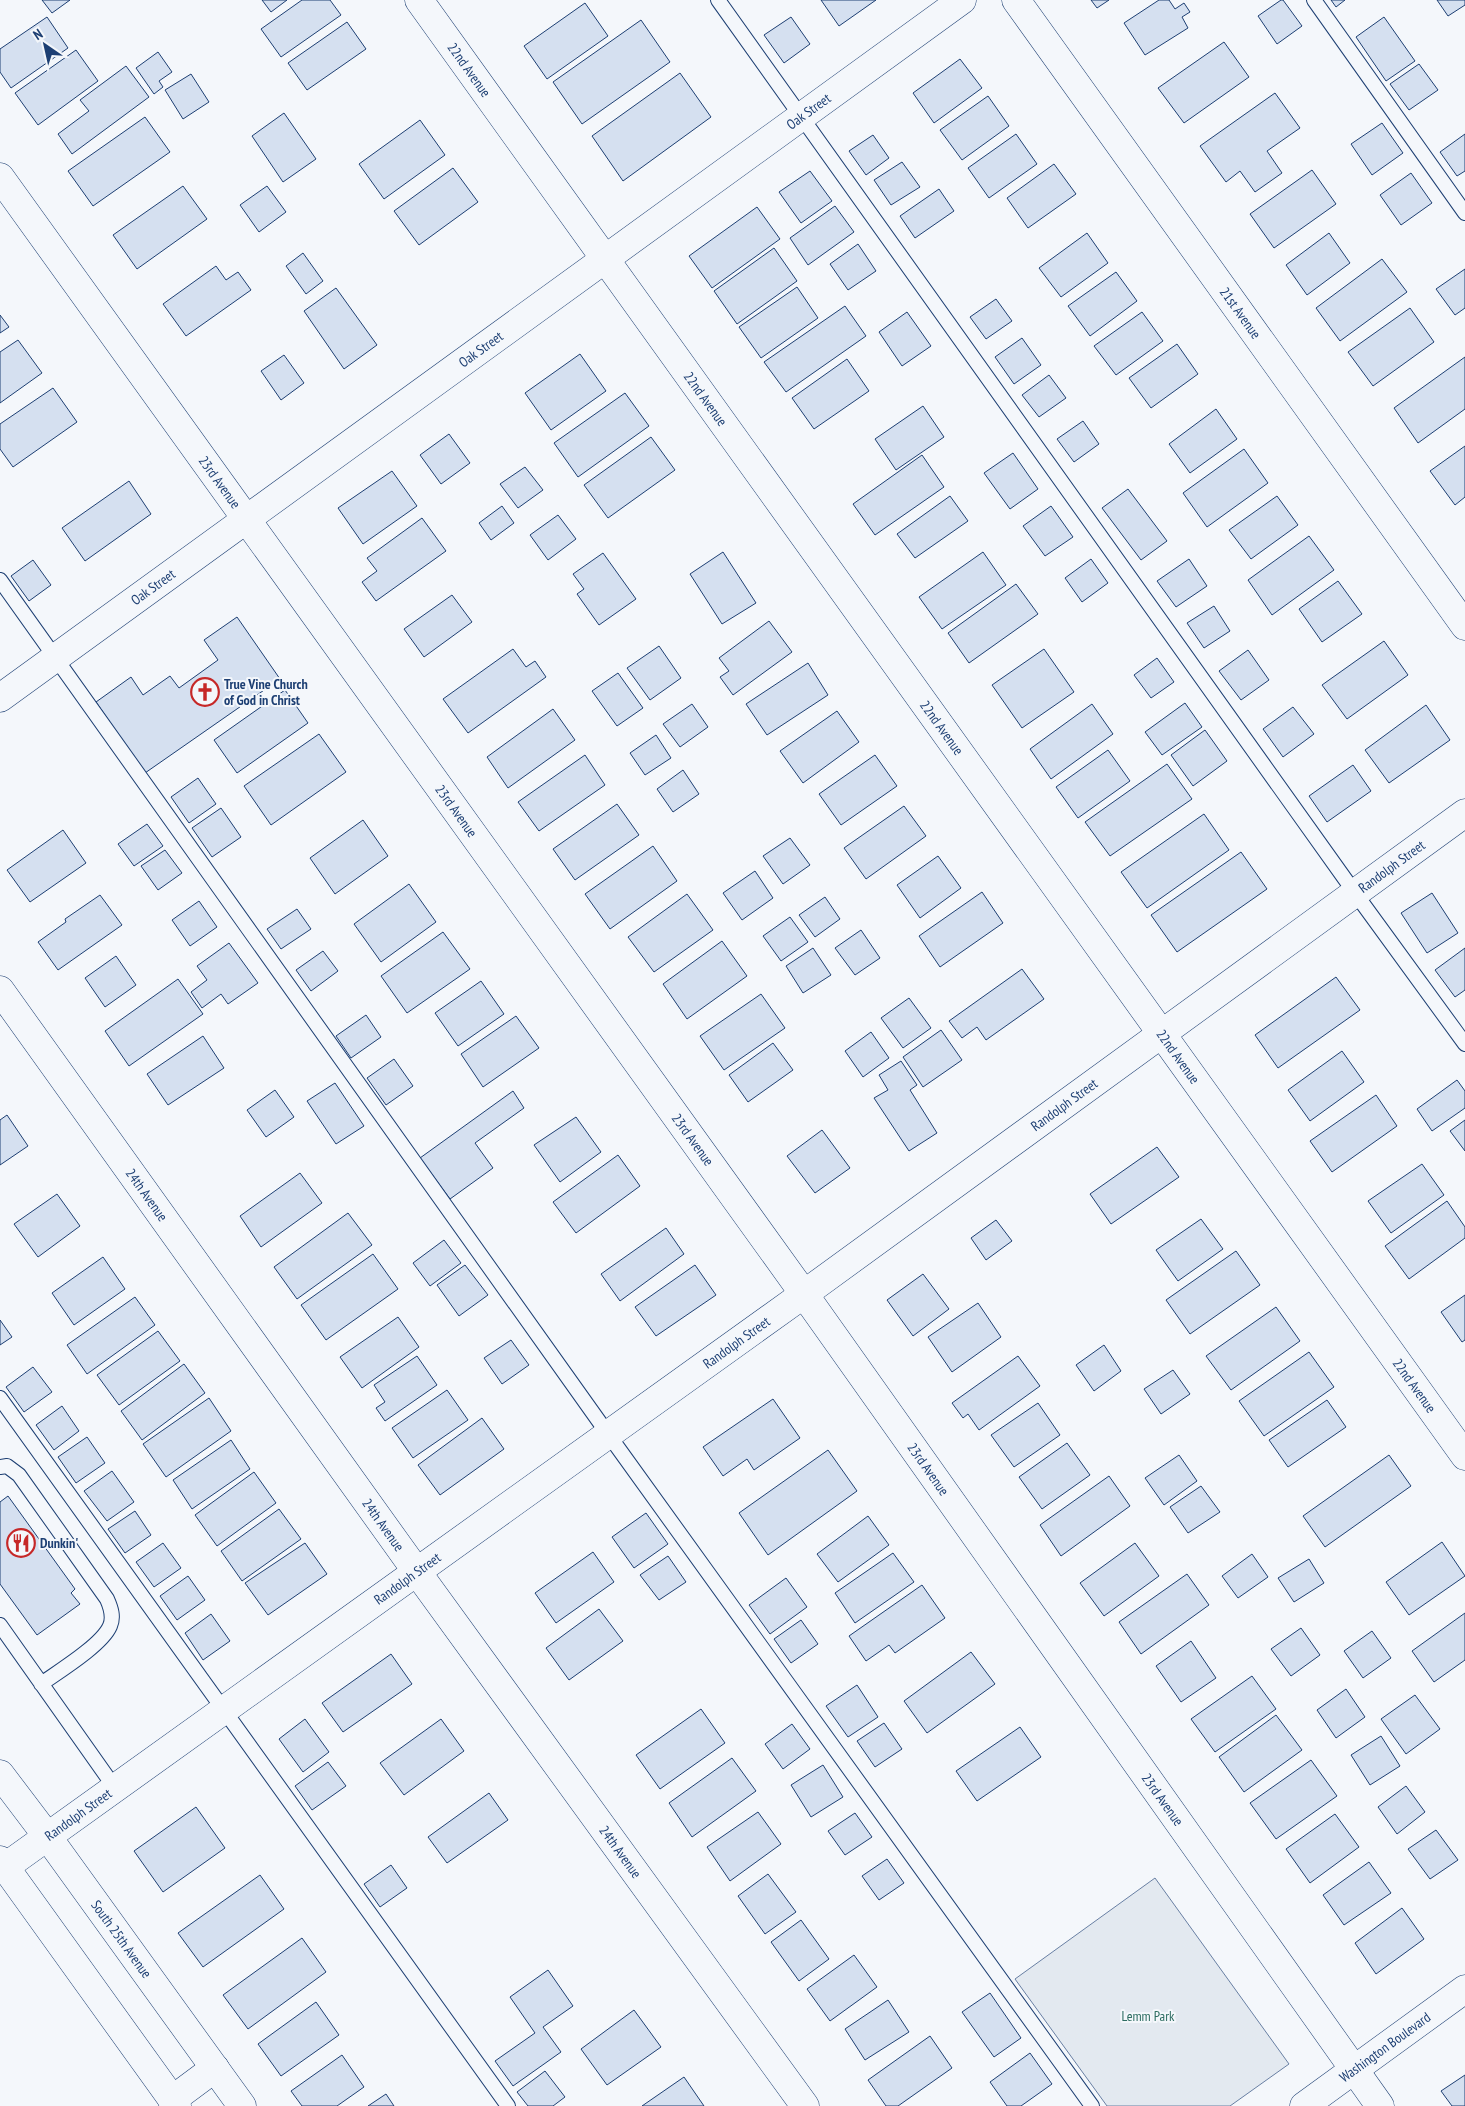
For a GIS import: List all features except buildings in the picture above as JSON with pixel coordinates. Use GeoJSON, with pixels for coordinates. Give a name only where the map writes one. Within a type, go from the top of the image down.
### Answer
{"type":"FeatureCollection","features":[{"type":"Feature","properties":{"kind":"street","name":"22nd Avenue"},"geometry":{"type":"LineString","coordinates":[[419,0],[1465,1456]]}},
{"type":"Feature","properties":{"kind":"street","name":"Oak Street"},"geometry":{"type":"LineString","coordinates":[[0,698],[962,0]]}},
{"type":"Feature","properties":{"kind":"street","name":"21st Avenue"},"geometry":{"type":"LineString","coordinates":[[1016,0],[1465,626]]}},
{"type":"Feature","properties":{"kind":"street","name":"23rd Avenue"},"geometry":{"type":"LineString","coordinates":[[0,177],[804,1294],[1380,2106]]}},
{"type":"Feature","properties":{"kind":"street","name":"Randolph Street"},"geometry":{"type":"LineString","coordinates":[[2,1866],[115,1788],[804,1294],[1465,814]]}},
{"type":"Feature","properties":{"kind":"street","name":"24th Avenue"},"geometry":{"type":"LineString","coordinates":[[0,990],[417,1572],[804,2106]]}},
{"type":"Feature","properties":{"kind":"street","name":"South 25th Avenue"},"geometry":{"type":"LineString","coordinates":[[0,1774],[242,2106]]}},
{"type":"Feature","properties":{"kind":"street"},"geometry":{"type":"LineString","coordinates":[[2,1866],[175,2103],[215,2068]]}},
{"type":"Feature","properties":{"kind":"street","name":"Washington Boulevard"},"geometry":{"type":"LineString","coordinates":[[1304,2106],[1465,1989]]}},
{"type":"Feature","properties":{"kind":"lane"},"geometry":{"type":"LineString","coordinates":[[718,0],[1355,893],[1465,1044]]}},
{"type":"Feature","properties":{"kind":"lane"},"geometry":{"type":"LineString","coordinates":[[1314,0],[1465,213]]}},
{"type":"Feature","properties":{"kind":"lane"},"geometry":{"type":"LineString","coordinates":[[0,580],[608,1434],[1092,2106]]}},
{"type":"Feature","properties":{"kind":"lane"},"geometry":{"type":"LineString","coordinates":[[0,1398],[508,2106]]}},
{"type":"Feature","properties":{"kind":"lane"},"geometry":{"type":"LineString","coordinates":[[3,1467],[19,1475],[107,1599],[112,1612],[111,1626],[102,1637],[80,1656],[41,1684]]}},
{"type":"Feature","properties":{"kind":"lane"},"geometry":{"type":"LineString","coordinates":[[0,1625],[115,1788]]}},
{"type":"Feature","properties":{"kind":"green space","name":"Lemm Park"},"geometry":{"type":"Polygon","coordinates":[[[1155,1878],[1289,2064],[1230,2106],[1107,2106],[1015,1979],[1155,1878]]]}},
{"type":"Feature","properties":{"kind":"place","name":"True Vine Church of God in Christ"},"geometry":{"type":"Point","coordinates":[205,692]}},
{"type":"Feature","properties":{"kind":"place","name":"Dunkin'"},"geometry":{"type":"Point","coordinates":[21,1543]}}]}
